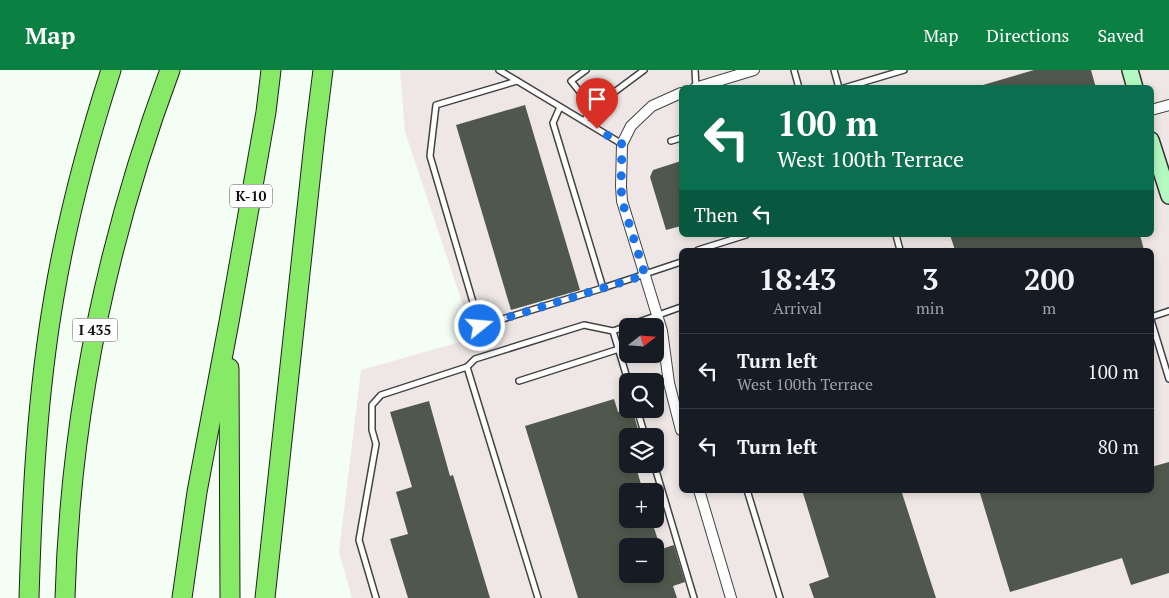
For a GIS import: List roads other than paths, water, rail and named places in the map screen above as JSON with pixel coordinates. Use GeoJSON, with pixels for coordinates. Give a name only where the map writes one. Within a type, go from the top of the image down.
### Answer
{"type":"FeatureCollection","features":[{"type":"Feature","properties":{"kind":"highway","name":"I 435"},"geometry":{"type":"LineString","coordinates":[[29,598],[36,441],[54,298],[72,208],[98,108],[111,70]]}},
{"type":"Feature","properties":{"kind":"highway","name":"I 435"},"geometry":{"type":"LineString","coordinates":[[65,598],[76,456],[83,397],[93,341],[105,285],[124,213],[152,120],[170,70]]}},
{"type":"Feature","properties":{"kind":"highway","name":"K-10"},"geometry":{"type":"LineString","coordinates":[[229,322],[266,112],[271,70]]}},
{"type":"Feature","properties":{"kind":"highway"},"geometry":{"type":"LineString","coordinates":[[266,598],[323,70]]}},
{"type":"Feature","properties":{"kind":"highway"},"geometry":{"type":"LineString","coordinates":[[182,598],[197,492],[229,322]]}},
{"type":"Feature","properties":{"kind":"highway"},"geometry":{"type":"LineString","coordinates":[[229,322],[230,598]]}},
{"type":"Feature","properties":{"kind":"street"},"geometry":{"type":"LineString","coordinates":[[702,85],[735,73],[754,70]]}},
{"type":"Feature","properties":{"kind":"street"},"geometry":{"type":"LineString","coordinates":[[1130,70],[1134,85]]}},
{"type":"Feature","properties":{"kind":"street"},"geometry":{"type":"LineString","coordinates":[[679,94],[652,106],[631,126],[622,144],[621,186],[622,201],[664,341],[670,383],[679,421]]}},
{"type":"Feature","properties":{"kind":"street"},"geometry":{"type":"LineString","coordinates":[[1154,109],[1169,105]]}},
{"type":"Feature","properties":{"kind":"street"},"geometry":{"type":"LineString","coordinates":[[1154,149],[1169,193]]}},
{"type":"Feature","properties":{"kind":"street"},"geometry":{"type":"LineString","coordinates":[[700,493],[731,598]]}},
{"type":"Feature","properties":{"kind":"lane"},"geometry":{"type":"LineString","coordinates":[[499,70],[622,144]]}},
{"type":"Feature","properties":{"kind":"lane"},"geometry":{"type":"LineString","coordinates":[[586,70],[571,81],[593,108]]}},
{"type":"Feature","properties":{"kind":"lane"},"geometry":{"type":"LineString","coordinates":[[584,121],[593,108],[644,70]]}},
{"type":"Feature","properties":{"kind":"lane"},"geometry":{"type":"LineString","coordinates":[[695,70],[696,85]]}},
{"type":"Feature","properties":{"kind":"lane"},"geometry":{"type":"LineString","coordinates":[[794,70],[798,85]]}},
{"type":"Feature","properties":{"kind":"lane"},"geometry":{"type":"LineString","coordinates":[[834,70],[838,85]]}},
{"type":"Feature","properties":{"kind":"lane"},"geometry":{"type":"LineString","coordinates":[[854,85],[904,70]]}},
{"type":"Feature","properties":{"kind":"lane"},"geometry":{"type":"LineString","coordinates":[[517,81],[436,105],[430,156],[480,326],[679,263]]}},
{"type":"Feature","properties":{"kind":"lane"},"geometry":{"type":"LineString","coordinates":[[560,106],[554,123],[603,288]]}},
{"type":"Feature","properties":{"kind":"lane"},"geometry":{"type":"LineString","coordinates":[[670,141],[679,139]]}},
{"type":"Feature","properties":{"kind":"lane"},"geometry":{"type":"LineString","coordinates":[[704,248],[740,237]]}},
{"type":"Feature","properties":{"kind":"lane"},"geometry":{"type":"LineString","coordinates":[[376,598],[359,540],[376,444],[372,430],[372,405],[381,395],[467,368],[476,358],[584,325],[613,331],[679,308]]}},
{"type":"Feature","properties":{"kind":"lane"},"geometry":{"type":"LineString","coordinates":[[1154,318],[1169,312]]}},
{"type":"Feature","properties":{"kind":"lane"},"geometry":{"type":"LineString","coordinates":[[1154,329],[1169,379]]}},
{"type":"Feature","properties":{"kind":"lane"},"geometry":{"type":"LineString","coordinates":[[613,331],[626,373]]}},
{"type":"Feature","properties":{"kind":"lane"},"geometry":{"type":"LineString","coordinates":[[519,381],[618,349]]}},
{"type":"Feature","properties":{"kind":"lane"},"geometry":{"type":"LineString","coordinates":[[467,368],[538,598]]}},
{"type":"Feature","properties":{"kind":"lane"},"geometry":{"type":"LineString","coordinates":[[657,473],[694,598]]}},
{"type":"Feature","properties":{"kind":"lane"},"geometry":{"type":"LineString","coordinates":[[748,493],[780,598]]}}]}
